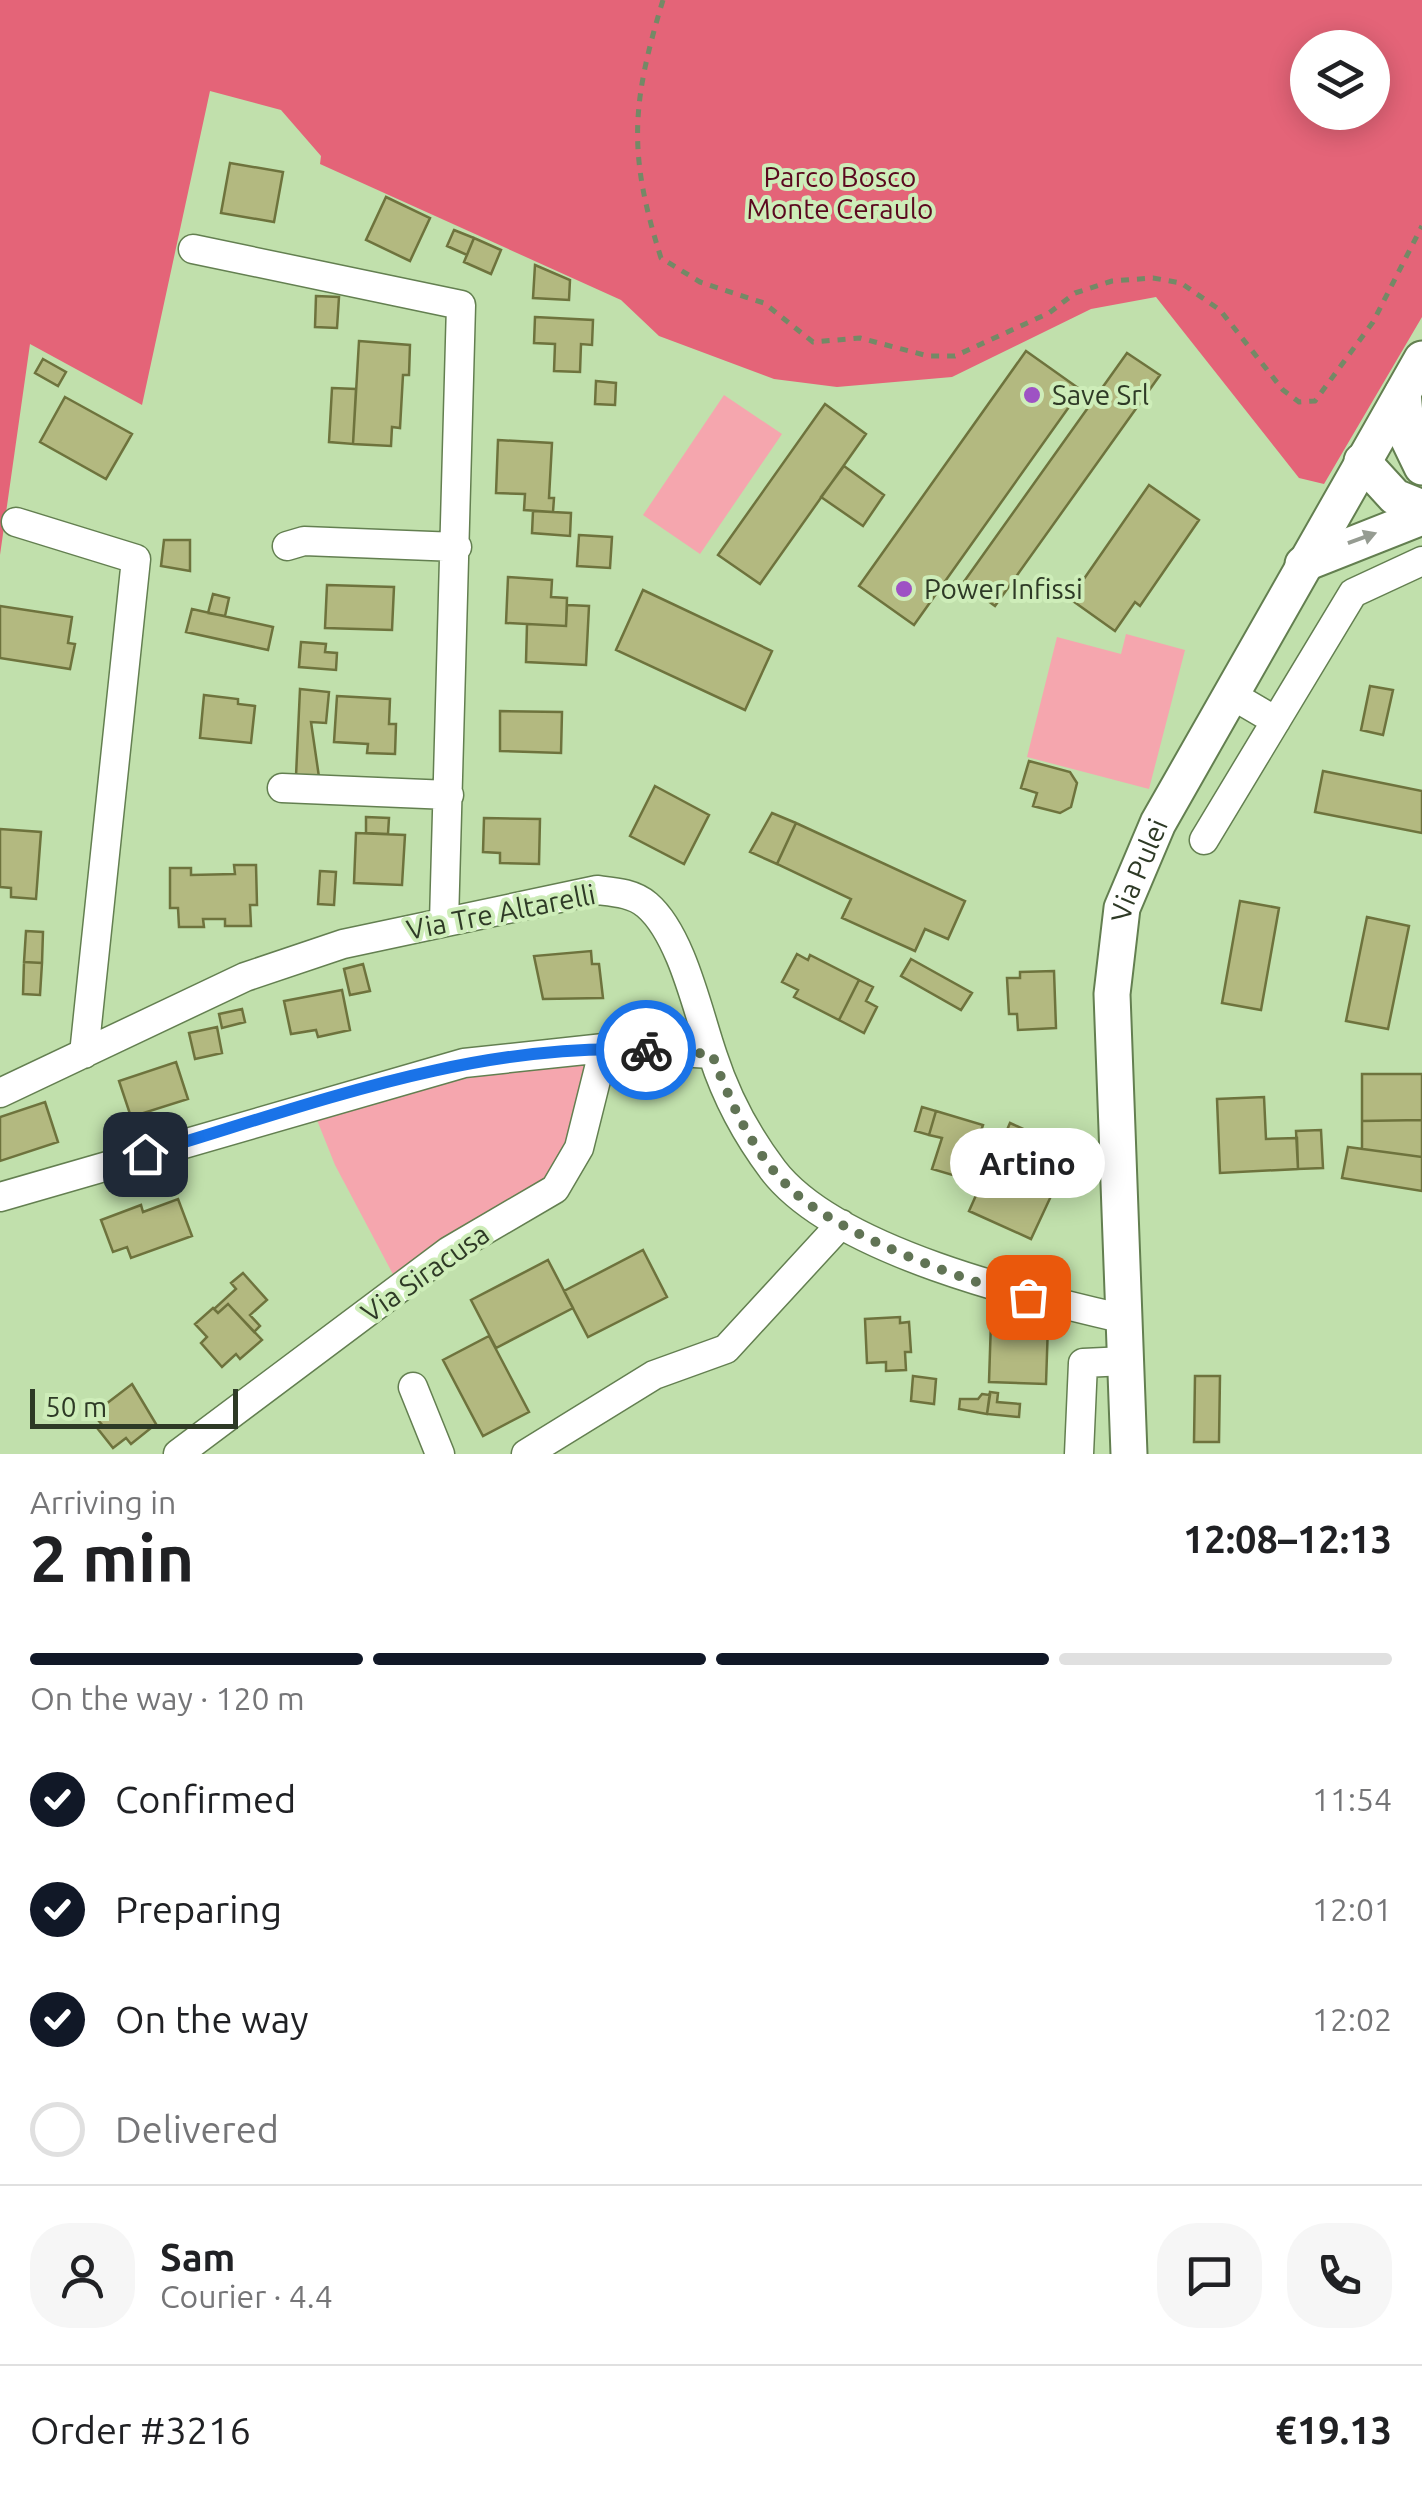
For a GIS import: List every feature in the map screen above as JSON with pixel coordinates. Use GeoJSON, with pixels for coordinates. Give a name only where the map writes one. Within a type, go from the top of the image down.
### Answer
{"type":"FeatureCollection","features":[{"type":"Feature","properties":{"kind":"main road","name":"Via Pulei"},"geometry":{"type":"LineString","coordinates":[[1122,1454],[1126,1361],[1112,994],[1122,908],[1135,872],[1230,694],[1422,359]]}},
{"type":"Feature","properties":{"kind":"main road"},"geometry":{"type":"LineString","coordinates":[[1403,392],[1407,436],[1422,471]]}},
{"type":"Feature","properties":{"kind":"main road"},"geometry":{"type":"LineString","coordinates":[[1362,462],[1422,471]]}},
{"type":"Feature","properties":{"kind":"main road"},"geometry":{"type":"LineString","coordinates":[[1362,462],[1395,497],[1422,508]]}},
{"type":"Feature","properties":{"kind":"main road"},"geometry":{"type":"LineString","coordinates":[[1303,564],[1422,517]]}},
{"type":"Feature","properties":{"kind":"street"},"geometry":{"type":"LineString","coordinates":[[193,250],[460,305],[458,547],[444,922]]}},
{"type":"Feature","properties":{"kind":"street"},"geometry":{"type":"LineString","coordinates":[[16,522],[136,559],[84,1054]]}},
{"type":"Feature","properties":{"kind":"street"},"geometry":{"type":"LineString","coordinates":[[287,546],[304,541],[458,547]]}},
{"type":"Feature","properties":{"kind":"street"},"geometry":{"type":"LineString","coordinates":[[1204,840],[1352,593],[1422,561]]}},
{"type":"Feature","properties":{"kind":"street"},"geometry":{"type":"LineString","coordinates":[[1230,694],[1276,722]]}},
{"type":"Feature","properties":{"kind":"street"},"geometry":{"type":"LineString","coordinates":[[282,788],[449,795]]}},
{"type":"Feature","properties":{"kind":"street","name":"Via Tre Altarelli"},"geometry":{"type":"LineString","coordinates":[[0,1092],[245,977],[343,944],[597,890],[622,893],[644,902],[662,920],[700,1009],[712,1054],[750,1134],[773,1170],[801,1198],[840,1224],[1001,1290],[1125,1318]]}},
{"type":"Feature","properties":{"kind":"street"},"geometry":{"type":"LineString","coordinates":[[0,1196],[464,1063],[604,1048],[712,1054]]}},
{"type":"Feature","properties":{"kind":"street","name":"Via Siracusa"},"geometry":{"type":"LineString","coordinates":[[178,1454],[449,1250],[555,1188],[578,1148],[604,1048]]}},
{"type":"Feature","properties":{"kind":"street"},"geometry":{"type":"LineString","coordinates":[[526,1454],[654,1375],[726,1349],[840,1224]]}},
{"type":"Feature","properties":{"kind":"street"},"geometry":{"type":"LineString","coordinates":[[1080,1454],[1082,1363],[1126,1361]]}},
{"type":"Feature","properties":{"kind":"street"},"geometry":{"type":"LineString","coordinates":[[413,1386],[440,1454]]}},
{"type":"Feature","properties":{"kind":"path"},"geometry":{"type":"LineString","coordinates":[[662,0],[635,112],[637,170],[661,258],[700,282],[764,303],[814,342],[860,338],[928,356],[955,356],[1050,312],[1075,293],[1112,281],[1153,278],[1182,283],[1220,310],[1283,390],[1299,402],[1315,401],[1373,322],[1422,226]]}},
{"type":"Feature","properties":{"kind":"shaded area"},"geometry":{"type":"Polygon","coordinates":[[[724,395],[782,434],[700,554],[643,515],[724,395]]]}},
{"type":"Feature","properties":{"kind":"shaded area"},"geometry":{"type":"Polygon","coordinates":[[[1126,634],[1185,650],[1149,789],[1027,757],[1057,637],[1121,654],[1126,634]]]}},
{"type":"Feature","properties":{"kind":"shaded area"},"geometry":{"type":"Polygon","coordinates":[[[582,1063],[587,1074],[560,1171],[396,1280],[335,1165],[315,1115],[446,1081],[582,1063]]]}},
{"type":"Feature","properties":{"kind":"green space","name":"Parco Bosco Monte Ceraulo"},"geometry":{"type":"Polygon","coordinates":[[[0,0],[1422,0],[1422,317],[1324,484],[1299,478],[1156,297],[1091,309],[952,377],[837,387],[774,379],[659,336],[621,300],[320,164],[321,156],[281,110],[210,91],[142,405],[30,344],[0,555],[0,0]]]}},
{"type":"Feature","properties":{"kind":"building"},"geometry":{"type":"Polygon","coordinates":[[[230,163],[283,172],[274,222],[221,213],[230,163]]]}},
{"type":"Feature","properties":{"kind":"building"},"geometry":{"type":"Polygon","coordinates":[[[386,197],[430,218],[410,261],[366,240],[386,197]]]}},
{"type":"Feature","properties":{"kind":"building"},"geometry":{"type":"Polygon","coordinates":[[[454,230],[474,238],[467,255],[447,246],[454,230]]]}},
{"type":"Feature","properties":{"kind":"building"},"geometry":{"type":"Polygon","coordinates":[[[474,238],[501,250],[491,274],[464,262],[474,238]]]}},
{"type":"Feature","properties":{"kind":"building"},"geometry":{"type":"Polygon","coordinates":[[[535,265],[570,280],[569,300],[533,298],[535,265]]]}},
{"type":"Feature","properties":{"kind":"building"},"geometry":{"type":"Polygon","coordinates":[[[316,296],[339,297],[337,328],[315,327],[316,296]]]}},
{"type":"Feature","properties":{"kind":"building"},"geometry":{"type":"Polygon","coordinates":[[[535,317],[593,320],[592,345],[581,344],[580,372],[554,371],[555,344],[534,343],[535,317]]]}},
{"type":"Feature","properties":{"kind":"building"},"geometry":{"type":"Polygon","coordinates":[[[359,341],[410,345],[409,375],[403,375],[400,428],[392,427],[391,446],[353,444],[359,341]]]}},
{"type":"Feature","properties":{"kind":"building"},"geometry":{"type":"Polygon","coordinates":[[[1026,351],[1081,390],[914,625],[859,586],[1026,351]]]}},
{"type":"Feature","properties":{"kind":"building"},"geometry":{"type":"Polygon","coordinates":[[[1127,353],[1160,375],[995,606],[963,583],[1127,353]]]}},
{"type":"Feature","properties":{"kind":"building"},"geometry":{"type":"Polygon","coordinates":[[[43,359],[66,372],[58,386],[35,373],[43,359]]]}},
{"type":"Feature","properties":{"kind":"building"},"geometry":{"type":"Polygon","coordinates":[[[596,381],[616,383],[615,405],[595,404],[596,381]]]}},
{"type":"Feature","properties":{"kind":"building"},"geometry":{"type":"Polygon","coordinates":[[[332,388],[356,389],[353,444],[329,442],[332,388]]]}},
{"type":"Feature","properties":{"kind":"building"},"geometry":{"type":"Polygon","coordinates":[[[65,397],[132,434],[106,479],[40,442],[65,397]]]}},
{"type":"Feature","properties":{"kind":"building"},"geometry":{"type":"Polygon","coordinates":[[[825,404],[866,434],[760,584],[718,555],[825,404]]]}},
{"type":"Feature","properties":{"kind":"building"},"geometry":{"type":"Polygon","coordinates":[[[498,440],[552,443],[549,498],[554,498],[553,512],[524,510],[525,494],[496,493],[498,440]]]}},
{"type":"Feature","properties":{"kind":"building"},"geometry":{"type":"Polygon","coordinates":[[[844,466],[884,495],[863,526],[821,497],[844,466]]]}},
{"type":"Feature","properties":{"kind":"building"},"geometry":{"type":"Polygon","coordinates":[[[1149,485],[1199,520],[1140,606],[1135,602],[1115,631],[1070,599],[1149,485]]]}},
{"type":"Feature","properties":{"kind":"building"},"geometry":{"type":"Polygon","coordinates":[[[533,511],[571,513],[570,536],[532,533],[533,511]]]}},
{"type":"Feature","properties":{"kind":"building"},"geometry":{"type":"Polygon","coordinates":[[[579,535],[612,537],[610,568],[577,566],[579,535]]]}},
{"type":"Feature","properties":{"kind":"building"},"geometry":{"type":"Polygon","coordinates":[[[164,540],[190,540],[190,571],[161,566],[164,540]]]}},
{"type":"Feature","properties":{"kind":"building"},"geometry":{"type":"Polygon","coordinates":[[[508,577],[552,580],[551,597],[567,598],[566,626],[506,623],[508,577]]]}},
{"type":"Feature","properties":{"kind":"building"},"geometry":{"type":"Polygon","coordinates":[[[327,585],[394,587],[392,630],[325,628],[327,585]]]}},
{"type":"Feature","properties":{"kind":"building"},"geometry":{"type":"Polygon","coordinates":[[[643,590],[772,651],[745,710],[616,650],[643,590]]]}},
{"type":"Feature","properties":{"kind":"building"},"geometry":{"type":"Polygon","coordinates":[[[213,594],[229,598],[225,616],[208,613],[213,594]]]}},
{"type":"Feature","properties":{"kind":"building"},"geometry":{"type":"Polygon","coordinates":[[[567,605],[589,606],[586,665],[526,662],[527,624],[566,626],[567,605]]]}},
{"type":"Feature","properties":{"kind":"building"},"geometry":{"type":"Polygon","coordinates":[[[0,606],[72,617],[68,643],[75,644],[70,669],[0,658],[0,606]]]}},
{"type":"Feature","properties":{"kind":"building"},"geometry":{"type":"Polygon","coordinates":[[[192,609],[273,627],[268,650],[186,632],[192,609]]]}},
{"type":"Feature","properties":{"kind":"building"},"geometry":{"type":"Polygon","coordinates":[[[301,642],[326,644],[325,652],[337,653],[336,670],[299,667],[301,642]]]}},
{"type":"Feature","properties":{"kind":"building"},"geometry":{"type":"Polygon","coordinates":[[[1370,686],[1393,690],[1383,735],[1361,730],[1370,686]]]}},
{"type":"Feature","properties":{"kind":"building"},"geometry":{"type":"Polygon","coordinates":[[[300,689],[329,692],[326,723],[311,722],[319,777],[296,776],[300,689]]]}},
{"type":"Feature","properties":{"kind":"building"},"geometry":{"type":"Polygon","coordinates":[[[204,695],[238,699],[238,704],[255,706],[251,743],[200,738],[204,695]]]}},
{"type":"Feature","properties":{"kind":"building"},"geometry":{"type":"Polygon","coordinates":[[[337,696],[390,699],[389,724],[396,724],[395,754],[367,753],[368,744],[334,742],[337,696]]]}},
{"type":"Feature","properties":{"kind":"building"},"geometry":{"type":"Polygon","coordinates":[[[500,711],[562,712],[561,753],[500,751],[500,711]]]}},
{"type":"Feature","properties":{"kind":"building"},"geometry":{"type":"Polygon","coordinates":[[[1029,761],[1070,772],[1077,783],[1071,807],[1060,813],[1033,806],[1037,793],[1021,788],[1029,761]]]}},
{"type":"Feature","properties":{"kind":"building"},"geometry":{"type":"Polygon","coordinates":[[[1323,771],[1422,791],[1422,833],[1315,812],[1323,771]]]}},
{"type":"Feature","properties":{"kind":"building"},"geometry":{"type":"Polygon","coordinates":[[[655,786],[709,815],[684,864],[630,836],[655,786]]]}},
{"type":"Feature","properties":{"kind":"building"},"geometry":{"type":"Polygon","coordinates":[[[772,813],[796,823],[777,864],[750,852],[772,813]]]}},
{"type":"Feature","properties":{"kind":"building"},"geometry":{"type":"Polygon","coordinates":[[[366,817],[389,818],[388,834],[366,833],[366,817]]]}},
{"type":"Feature","properties":{"kind":"building"},"geometry":{"type":"Polygon","coordinates":[[[484,818],[540,819],[539,864],[500,863],[500,853],[483,852],[484,818]]]}},
{"type":"Feature","properties":{"kind":"building"},"geometry":{"type":"Polygon","coordinates":[[[796,823],[965,901],[948,939],[925,929],[915,951],[842,918],[851,899],[777,864],[796,823]]]}},
{"type":"Feature","properties":{"kind":"building"},"geometry":{"type":"Polygon","coordinates":[[[0,829],[41,832],[36,899],[11,897],[11,888],[0,887],[0,829]]]}},
{"type":"Feature","properties":{"kind":"building"},"geometry":{"type":"Polygon","coordinates":[[[356,833],[405,835],[402,885],[354,883],[356,833]]]}},
{"type":"Feature","properties":{"kind":"building"},"geometry":{"type":"Polygon","coordinates":[[[234,865],[256,865],[257,905],[250,905],[251,926],[225,926],[225,919],[203,919],[204,927],[179,927],[178,908],[170,908],[170,868],[191,868],[191,875],[235,874],[234,865]]]}},
{"type":"Feature","properties":{"kind":"building"},"geometry":{"type":"Polygon","coordinates":[[[320,871],[336,872],[334,905],[318,904],[320,871]]]}},
{"type":"Feature","properties":{"kind":"building"},"geometry":{"type":"Polygon","coordinates":[[[1240,901],[1279,908],[1261,1010],[1222,1003],[1240,901]]]}},
{"type":"Feature","properties":{"kind":"building"},"geometry":{"type":"Polygon","coordinates":[[[1367,917],[1409,926],[1388,1029],[1346,1021],[1367,917]]]}},
{"type":"Feature","properties":{"kind":"building"},"geometry":{"type":"Polygon","coordinates":[[[26,931],[43,932],[42,963],[24,962],[26,931]]]}},
{"type":"Feature","properties":{"kind":"building"},"geometry":{"type":"Polygon","coordinates":[[[591,951],[592,964],[599,964],[603,998],[543,999],[534,956],[591,951]]]}},
{"type":"Feature","properties":{"kind":"building"},"geometry":{"type":"Polygon","coordinates":[[[797,954],[808,960],[810,955],[859,980],[839,1020],[794,997],[798,990],[782,982],[797,954]]]}},
{"type":"Feature","properties":{"kind":"building"},"geometry":{"type":"Polygon","coordinates":[[[911,959],[972,993],[961,1010],[901,976],[911,959]]]}},
{"type":"Feature","properties":{"kind":"building"},"geometry":{"type":"Polygon","coordinates":[[[24,962],[42,963],[40,995],[23,994],[24,962]]]}},
{"type":"Feature","properties":{"kind":"building"},"geometry":{"type":"Polygon","coordinates":[[[363,964],[370,991],[350,995],[344,969],[363,964]]]}},
{"type":"Feature","properties":{"kind":"building"},"geometry":{"type":"Polygon","coordinates":[[[1054,971],[1056,1028],[1018,1030],[1017,1014],[1009,1014],[1007,978],[1020,978],[1020,972],[1054,971]]]}},
{"type":"Feature","properties":{"kind":"building"},"geometry":{"type":"Polygon","coordinates":[[[859,980],[873,987],[866,1001],[877,1007],[864,1033],[839,1020],[859,980]]]}},
{"type":"Feature","properties":{"kind":"building"},"geometry":{"type":"Polygon","coordinates":[[[342,990],[350,1030],[318,1037],[316,1030],[291,1034],[284,1001],[342,990]]]}},
{"type":"Feature","properties":{"kind":"building"},"geometry":{"type":"Polygon","coordinates":[[[242,1009],[245,1022],[222,1028],[219,1014],[242,1009]]]}},
{"type":"Feature","properties":{"kind":"building"},"geometry":{"type":"Polygon","coordinates":[[[217,1027],[222,1053],[195,1059],[189,1033],[217,1027]]]}},
{"type":"Feature","properties":{"kind":"building"},"geometry":{"type":"Polygon","coordinates":[[[176,1062],[188,1099],[131,1117],[119,1081],[176,1062]]]}},
{"type":"Feature","properties":{"kind":"building"},"geometry":{"type":"Polygon","coordinates":[[[1362,1074],[1422,1074],[1422,1120],[1362,1121],[1362,1074]]]}},
{"type":"Feature","properties":{"kind":"building"},"geometry":{"type":"Polygon","coordinates":[[[1264,1097],[1266,1139],[1297,1138],[1298,1169],[1220,1173],[1217,1099],[1264,1097]]]}},
{"type":"Feature","properties":{"kind":"building"},"geometry":{"type":"Polygon","coordinates":[[[45,1102],[58,1142],[0,1161],[0,1117],[45,1102]]]}},
{"type":"Feature","properties":{"kind":"building"},"geometry":{"type":"Polygon","coordinates":[[[922,1107],[936,1111],[929,1135],[915,1131],[922,1107]]]}},
{"type":"Feature","properties":{"kind":"building"},"geometry":{"type":"Polygon","coordinates":[[[936,1111],[983,1125],[976,1146],[966,1142],[956,1176],[932,1169],[942,1138],[929,1135],[936,1111]]]}},
{"type":"Feature","properties":{"kind":"building"},"geometry":{"type":"Polygon","coordinates":[[[1422,1120],[1422,1157],[1362,1149],[1362,1121],[1422,1120]]]}},
{"type":"Feature","properties":{"kind":"building"},"geometry":{"type":"Polygon","coordinates":[[[1010,1123],[1087,1158],[1079,1176],[1063,1168],[1052,1194],[1020,1180],[1030,1156],[1001,1144],[1010,1123]]]}},
{"type":"Feature","properties":{"kind":"building"},"geometry":{"type":"Polygon","coordinates":[[[1321,1130],[1323,1168],[1298,1169],[1296,1131],[1321,1130]]]}},
{"type":"Feature","properties":{"kind":"building"},"geometry":{"type":"Polygon","coordinates":[[[1348,1147],[1422,1157],[1422,1191],[1342,1178],[1348,1147]]]}},
{"type":"Feature","properties":{"kind":"building"},"geometry":{"type":"Polygon","coordinates":[[[989,1166],[1052,1194],[1031,1239],[969,1211],[989,1166]]]}},
{"type":"Feature","properties":{"kind":"building"},"geometry":{"type":"Polygon","coordinates":[[[178,1199],[192,1236],[131,1258],[127,1247],[113,1252],[101,1220],[141,1205],[143,1212],[178,1199]]]}},
{"type":"Feature","properties":{"kind":"building"},"geometry":{"type":"Polygon","coordinates":[[[643,1250],[667,1297],[588,1337],[564,1291],[643,1250]]]}},
{"type":"Feature","properties":{"kind":"building"},"geometry":{"type":"Polygon","coordinates":[[[548,1260],[573,1308],[496,1348],[471,1300],[548,1260]]]}},
{"type":"Feature","properties":{"kind":"building"},"geometry":{"type":"Polygon","coordinates":[[[243,1273],[267,1300],[250,1315],[260,1326],[254,1332],[228,1304],[218,1313],[214,1309],[236,1289],[231,1283],[243,1273]]]}},
{"type":"Feature","properties":{"kind":"building"},"geometry":{"type":"Polygon","coordinates":[[[228,1304],[262,1340],[240,1359],[236,1354],[222,1367],[201,1343],[207,1337],[195,1324],[213,1308],[218,1313],[228,1304]]]}},
{"type":"Feature","properties":{"kind":"building"},"geometry":{"type":"Polygon","coordinates":[[[900,1317],[900,1323],[909,1322],[911,1352],[905,1352],[906,1370],[886,1371],[886,1362],[867,1363],[865,1319],[900,1317]]]}},
{"type":"Feature","properties":{"kind":"building"},"geometry":{"type":"Polygon","coordinates":[[[991,1321],[1048,1324],[1046,1384],[989,1382],[991,1321]]]}},
{"type":"Feature","properties":{"kind":"building"},"geometry":{"type":"Polygon","coordinates":[[[489,1336],[529,1412],[483,1436],[443,1360],[489,1336]]]}},
{"type":"Feature","properties":{"kind":"building"},"geometry":{"type":"Polygon","coordinates":[[[913,1376],[936,1379],[934,1404],[911,1401],[913,1376]]]}},
{"type":"Feature","properties":{"kind":"building"},"geometry":{"type":"Polygon","coordinates":[[[1195,1376],[1220,1376],[1219,1442],[1194,1442],[1195,1376]]]}},
{"type":"Feature","properties":{"kind":"building"},"geometry":{"type":"Polygon","coordinates":[[[132,1384],[156,1424],[131,1444],[126,1438],[113,1448],[98,1429],[103,1426],[93,1414],[132,1384]]]}},
{"type":"Feature","properties":{"kind":"building"},"geometry":{"type":"Polygon","coordinates":[[[990,1392],[998,1393],[997,1402],[1020,1404],[1019,1417],[987,1414],[990,1392]]]}},
{"type":"Feature","properties":{"kind":"building"},"geometry":{"type":"Polygon","coordinates":[[[982,1394],[990,1395],[987,1414],[959,1409],[960,1399],[978,1399],[982,1394]]]}},
{"type":"Feature","properties":{"kind":"way so far"},"geometry":{"type":"LineString","coordinates":[[646,1050],[712,1054],[723,1083],[773,1170],[810,1205],[840,1224],[947,1270],[1028,1297]]}},
{"type":"Feature","properties":{"kind":"place","name":"Save Srl"},"geometry":{"type":"Point","coordinates":[1032,395]}},
{"type":"Feature","properties":{"kind":"place","name":"Power Infissi"},"geometry":{"type":"Point","coordinates":[904,589]}},
{"type":"Feature","properties":{"kind":"place","name":"Artino"},"geometry":{"type":"Point","coordinates":[1028,1297]}},
{"type":"Feature","properties":{"kind":"route"},"geometry":{"type":"LineString","coordinates":[[145,1154],[464,1063],[604,1048],[646,1050]]}}]}
